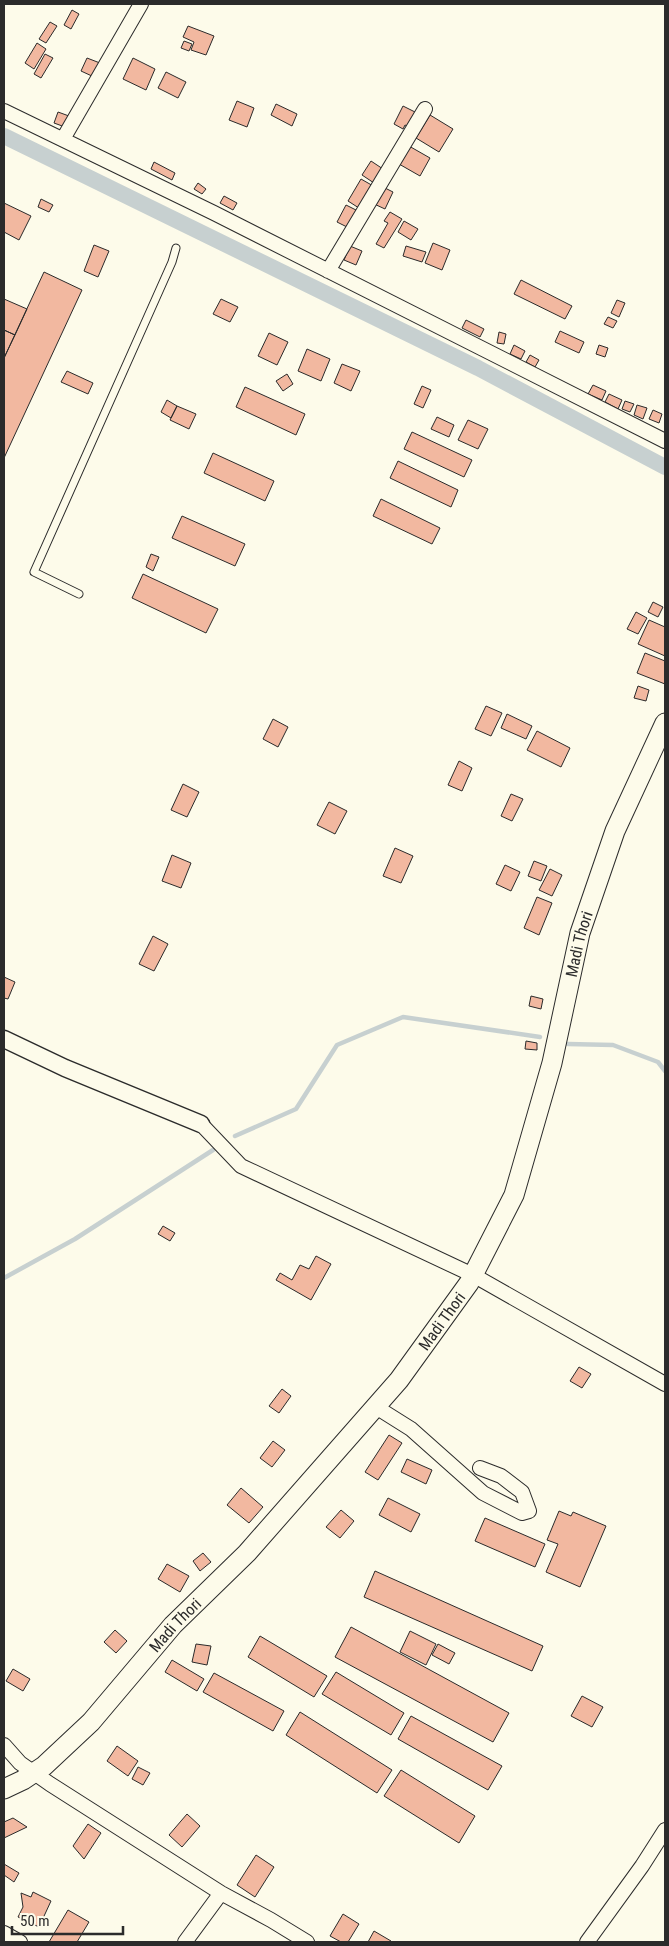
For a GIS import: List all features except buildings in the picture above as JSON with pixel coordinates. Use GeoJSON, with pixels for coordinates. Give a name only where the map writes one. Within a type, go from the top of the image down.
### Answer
{"type":"FeatureCollection","features":[{"type":"Feature","properties":{"kind":"main road","name":"Madi Thori"},"geometry":{"type":"LineString","coordinates":[[4,1789],[44,1766],[91,1722],[173,1625],[247,1553],[399,1380],[473,1275],[514,1195],[552,1063],[580,933],[615,831],[665,723]]}},
{"type":"Feature","properties":{"kind":"street"},"geometry":{"type":"LineString","coordinates":[[63,139],[141,4]]}},
{"type":"Feature","properties":{"kind":"street"},"geometry":{"type":"LineString","coordinates":[[328,270],[425,109]]}},
{"type":"Feature","properties":{"kind":"street"},"geometry":{"type":"LineString","coordinates":[[4,111],[328,270],[665,441]]}},
{"type":"Feature","properties":{"kind":"street"},"geometry":{"type":"LineString","coordinates":[[4,1039],[64,1068],[200,1124],[241,1166],[473,1275],[665,1384]]}},
{"type":"Feature","properties":{"kind":"street"},"geometry":{"type":"LineString","coordinates":[[376,1407],[411,1429],[483,1493],[522,1513],[529,1511],[522,1492],[501,1476],[480,1468]]}},
{"type":"Feature","properties":{"kind":"street"},"geometry":{"type":"LineString","coordinates":[[4,1745],[20,1763],[33,1773],[221,1893],[307,1942]]}},
{"type":"Feature","properties":{"kind":"street"},"geometry":{"type":"LineString","coordinates":[[587,1942],[642,1866],[665,1830]]}},
{"type":"Feature","properties":{"kind":"street"},"geometry":{"type":"LineString","coordinates":[[185,1942],[221,1893]]}},
{"type":"Feature","properties":{"kind":"street"},"geometry":{"type":"LineString","coordinates":[[4,1933],[20,1942]]}},
{"type":"Feature","properties":{"kind":"lane"},"geometry":{"type":"LineString","coordinates":[[78,594],[34,572],[172,262],[176,248]]}},
{"type":"Feature","properties":{"kind":"waterway"},"geometry":{"type":"LineString","coordinates":[[4,136],[478,368],[665,467]]}},
{"type":"Feature","properties":{"kind":"waterway"},"geometry":{"type":"LineString","coordinates":[[235,1136],[296,1109],[337,1045],[403,1017],[540,1037]]}},
{"type":"Feature","properties":{"kind":"waterway"},"geometry":{"type":"LineString","coordinates":[[568,1044],[613,1045],[658,1062],[665,1071]]}},
{"type":"Feature","properties":{"kind":"waterway"},"geometry":{"type":"LineString","coordinates":[[4,1278],[75,1239],[213,1150]]}}]}
